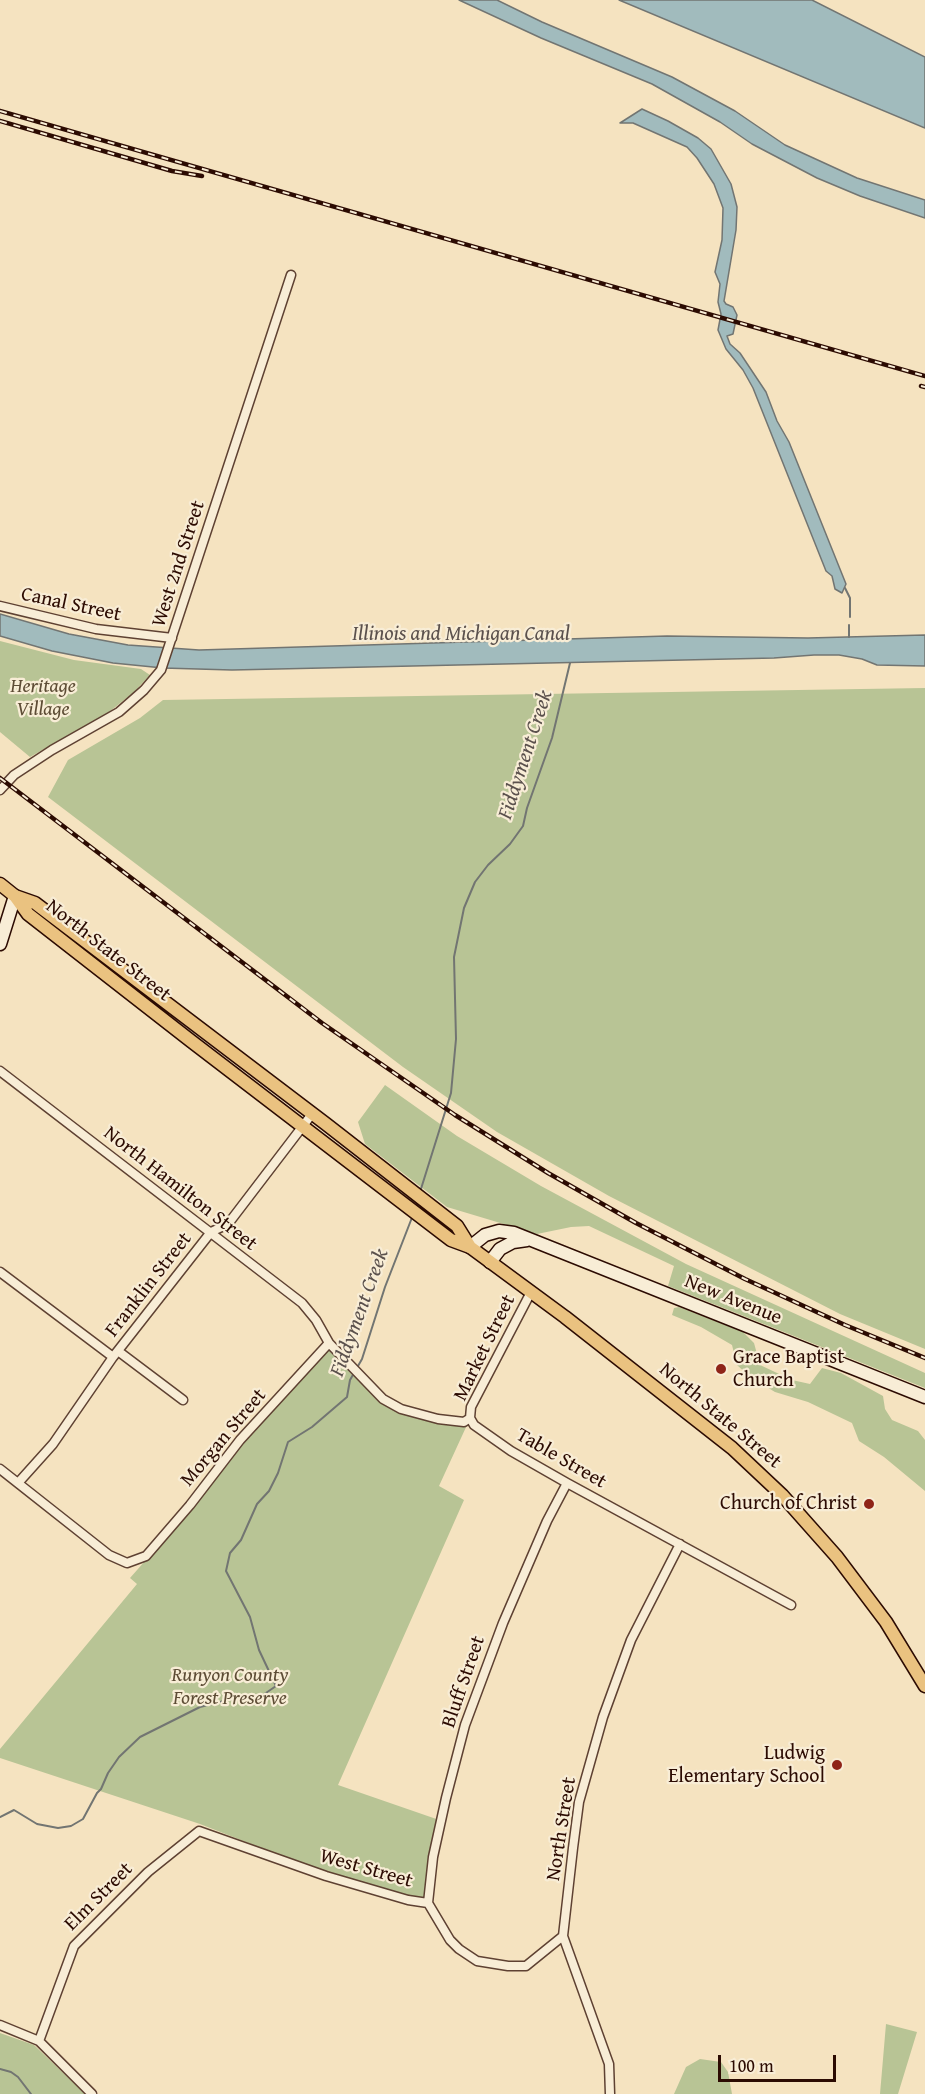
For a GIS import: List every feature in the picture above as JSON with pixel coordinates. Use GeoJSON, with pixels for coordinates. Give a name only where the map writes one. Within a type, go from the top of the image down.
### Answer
{"type":"FeatureCollection","features":[{"type":"Feature","properties":{"kind":"main road"},"geometry":{"type":"LineString","coordinates":[[0,884],[15,896],[0,945]]}},
{"type":"Feature","properties":{"kind":"main road","name":"North State Street"},"geometry":{"type":"LineString","coordinates":[[15,896],[35,903],[443,1215],[457,1226],[470,1247]]}},
{"type":"Feature","properties":{"kind":"main road","name":"North State Street"},"geometry":{"type":"LineString","coordinates":[[15,896],[28,914],[390,1194],[451,1240],[470,1247],[531,1292],[721,1439],[772,1485],[825,1542],[862,1588],[904,1650],[925,1686]]}},
{"type":"Feature","properties":{"kind":"main road","name":"New Avenue"},"geometry":{"type":"LineString","coordinates":[[470,1247],[485,1235],[499,1231],[514,1233],[925,1397]]}},
{"type":"Feature","properties":{"kind":"main road"},"geometry":{"type":"LineString","coordinates":[[490,1262],[500,1249],[513,1242],[527,1239]]}},
{"type":"Feature","properties":{"kind":"street","name":"West 2nd Street"},"geometry":{"type":"LineString","coordinates":[[0,790],[6,782],[24,769],[118,712],[144,690],[161,670],[291,275]]}},
{"type":"Feature","properties":{"kind":"street","name":"Canal Street"},"geometry":{"type":"LineString","coordinates":[[0,606],[96,629],[172,638]]}},
{"type":"Feature","properties":{"kind":"street","name":"North Hamilton Street"},"geometry":{"type":"LineString","coordinates":[[0,1071],[302,1304],[316,1320],[329,1343]]}},
{"type":"Feature","properties":{"kind":"street","name":"Franklin Street"},"geometry":{"type":"LineString","coordinates":[[18,1483],[53,1444],[116,1354],[211,1232],[228,1224],[312,1114]]}},
{"type":"Feature","properties":{"kind":"street"},"geometry":{"type":"LineString","coordinates":[[0,1272],[183,1400]]}},
{"type":"Feature","properties":{"kind":"street","name":"Market Street"},"geometry":{"type":"LineString","coordinates":[[470,1418],[471,1407],[531,1292]]}},
{"type":"Feature","properties":{"kind":"street"},"geometry":{"type":"LineString","coordinates":[[329,1343],[382,1399],[402,1409],[454,1421],[464,1422],[470,1418]]}},
{"type":"Feature","properties":{"kind":"street","name":"Morgan Street"},"geometry":{"type":"LineString","coordinates":[[18,1483],[109,1555],[127,1563],[146,1557],[240,1440],[329,1343]]}},
{"type":"Feature","properties":{"kind":"street","name":"Table Street"},"geometry":{"type":"LineString","coordinates":[[470,1418],[474,1425],[511,1450],[567,1483],[791,1605]]}},
{"type":"Feature","properties":{"kind":"street"},"geometry":{"type":"LineString","coordinates":[[0,1470],[18,1483]]}},
{"type":"Feature","properties":{"kind":"street","name":"Bluff Street"},"geometry":{"type":"LineString","coordinates":[[428,1903],[433,1857],[465,1725],[503,1623],[547,1521],[567,1483]]}},
{"type":"Feature","properties":{"kind":"street","name":"North Street"},"geometry":{"type":"LineString","coordinates":[[610,2094],[609,2064],[563,1936],[579,1802],[603,1717],[631,1640],[680,1544]]}},
{"type":"Feature","properties":{"kind":"street","name":"West Street"},"geometry":{"type":"LineString","coordinates":[[199,1831],[326,1876],[408,1900],[428,1903],[450,1940],[477,1961],[508,1966],[526,1966],[563,1936]]}},
{"type":"Feature","properties":{"kind":"street","name":"Elm Street"},"geometry":{"type":"LineString","coordinates":[[39,2041],[74,1946],[148,1872],[199,1831]]}},
{"type":"Feature","properties":{"kind":"street"},"geometry":{"type":"LineString","coordinates":[[0,2025],[39,2041],[92,2094]]}},
{"type":"Feature","properties":{"kind":"green space","name":"Heritage Village"},"geometry":{"type":"Polygon","coordinates":[[[0,641],[74,660],[141,669],[150,675],[134,692],[109,712],[30,757],[0,732],[0,641]]]}},
{"type":"Feature","properties":{"kind":"green space"},"geometry":{"type":"Polygon","coordinates":[[[925,688],[925,1349],[840,1314],[609,1196],[497,1132],[403,1067],[48,797],[68,760],[140,718],[163,700],[925,688]]]}},
{"type":"Feature","properties":{"kind":"green space"},"geometry":{"type":"Polygon","coordinates":[[[385,1085],[457,1136],[541,1186],[686,1264],[925,1373],[925,1388],[668,1286],[674,1266],[589,1226],[537,1234],[447,1207],[365,1144],[358,1122],[385,1085]]]}},
{"type":"Feature","properties":{"kind":"green space"},"geometry":{"type":"Polygon","coordinates":[[[679,1307],[743,1332],[754,1343],[760,1365],[792,1380],[810,1384],[822,1368],[841,1373],[883,1396],[885,1409],[892,1420],[918,1431],[925,1440],[925,1491],[884,1457],[859,1441],[852,1423],[808,1402],[775,1392],[750,1377],[737,1365],[732,1345],[701,1327],[672,1315],[674,1308],[679,1307]]]}},
{"type":"Feature","properties":{"kind":"green space","name":"Runyon County Forest Preserve"},"geometry":{"type":"Polygon","coordinates":[[[328,1349],[370,1391],[395,1410],[467,1425],[439,1486],[464,1500],[338,1785],[445,1822],[436,1858],[431,1903],[320,1871],[200,1824],[0,1758],[0,1749],[137,1584],[130,1578],[182,1519],[241,1443],[328,1349]]]}},
{"type":"Feature","properties":{"kind":"green space"},"geometry":{"type":"Polygon","coordinates":[[[886,2024],[917,2032],[898,2094],[880,2094],[886,2024]]]}},
{"type":"Feature","properties":{"kind":"green space"},"geometry":{"type":"Polygon","coordinates":[[[0,2033],[34,2045],[85,2094],[0,2094],[0,2033]]]}},
{"type":"Feature","properties":{"kind":"green space"},"geometry":{"type":"Polygon","coordinates":[[[700,2059],[721,2062],[728,2072],[732,2094],[674,2094],[686,2067],[700,2059]]]}},
{"type":"Feature","properties":{"kind":"water"},"geometry":{"type":"Polygon","coordinates":[[[459,0],[497,0],[542,22],[672,77],[735,111],[785,145],[857,178],[925,200],[925,218],[860,196],[817,178],[752,144],[720,122],[652,84],[541,38],[459,0]]]}},
{"type":"Feature","properties":{"kind":"water"},"geometry":{"type":"Polygon","coordinates":[[[619,0],[812,0],[925,57],[925,128],[619,0]]]}},
{"type":"Feature","properties":{"kind":"water"},"geometry":{"type":"Polygon","coordinates":[[[642,109],[698,138],[711,149],[731,184],[737,207],[736,230],[724,301],[733,307],[737,315],[733,334],[727,336],[730,344],[740,353],[766,392],[777,421],[789,442],[846,584],[842,593],[835,589],[832,576],[826,571],[753,388],[743,370],[726,349],[718,330],[721,314],[718,302],[720,284],[715,272],[722,240],[723,208],[714,184],[687,147],[633,123],[620,123],[642,109]]]}},
{"type":"Feature","properties":{"kind":"water","name":"Illinois and Michigan Canal"},"geometry":{"type":"Polygon","coordinates":[[[0,614],[69,634],[128,645],[199,650],[667,636],[808,638],[925,635],[925,666],[877,665],[862,659],[839,655],[814,655],[774,658],[232,670],[163,668],[113,663],[52,651],[0,636],[0,614]]]}},
{"type":"Feature","properties":{"kind":"waterway"},"geometry":{"type":"LineString","coordinates":[[845,588],[850,598],[850,617]]}},
{"type":"Feature","properties":{"kind":"waterway"},"geometry":{"type":"LineString","coordinates":[[849,625],[849,637]]}},
{"type":"Feature","properties":{"kind":"waterway","name":"Fiddyment Creek"},"geometry":{"type":"LineString","coordinates":[[420,1192],[451,1093],[456,1039],[454,957],[464,908],[475,882],[488,865],[510,844],[523,826],[527,808],[552,738],[570,663]]}},
{"type":"Feature","properties":{"kind":"waterway","name":"Fiddyment Creek"},"geometry":{"type":"LineString","coordinates":[[0,1817],[14,1810],[37,1824],[58,1828],[71,1826],[83,1819],[119,1757],[140,1737],[200,1707],[236,1698],[263,1695],[276,1686],[259,1650],[250,1617],[226,1571],[230,1553],[241,1540],[257,1504],[269,1491],[278,1473],[288,1442],[312,1427],[347,1397],[350,1380],[362,1359],[385,1287],[413,1215]]}},
{"type":"Feature","properties":{"kind":"waterway","name":"Fiddyment Creek"},"geometry":{"type":"LineString","coordinates":[[0,2069],[18,2077],[31,2094]]}},
{"type":"Feature","properties":{"kind":"railway"},"geometry":{"type":"LineString","coordinates":[[0,111],[925,376]]}},
{"type":"Feature","properties":{"kind":"railway"},"geometry":{"type":"LineString","coordinates":[[0,121],[172,171],[202,176]]}},
{"type":"Feature","properties":{"kind":"railway"},"geometry":{"type":"LineString","coordinates":[[921,386],[925,387]]}},
{"type":"Feature","properties":{"kind":"railway"},"geometry":{"type":"LineString","coordinates":[[0,778],[322,1023],[455,1115],[548,1173],[636,1223],[745,1279],[845,1325],[925,1358]]}},
{"type":"Feature","properties":{"kind":"place","name":"Grace Baptist Church"},"geometry":{"type":"Point","coordinates":[721,1369]}},
{"type":"Feature","properties":{"kind":"place","name":"Church of Christ"},"geometry":{"type":"Point","coordinates":[869,1504]}},
{"type":"Feature","properties":{"kind":"place","name":"Ludwig Elementary School"},"geometry":{"type":"Point","coordinates":[837,1765]}}]}
